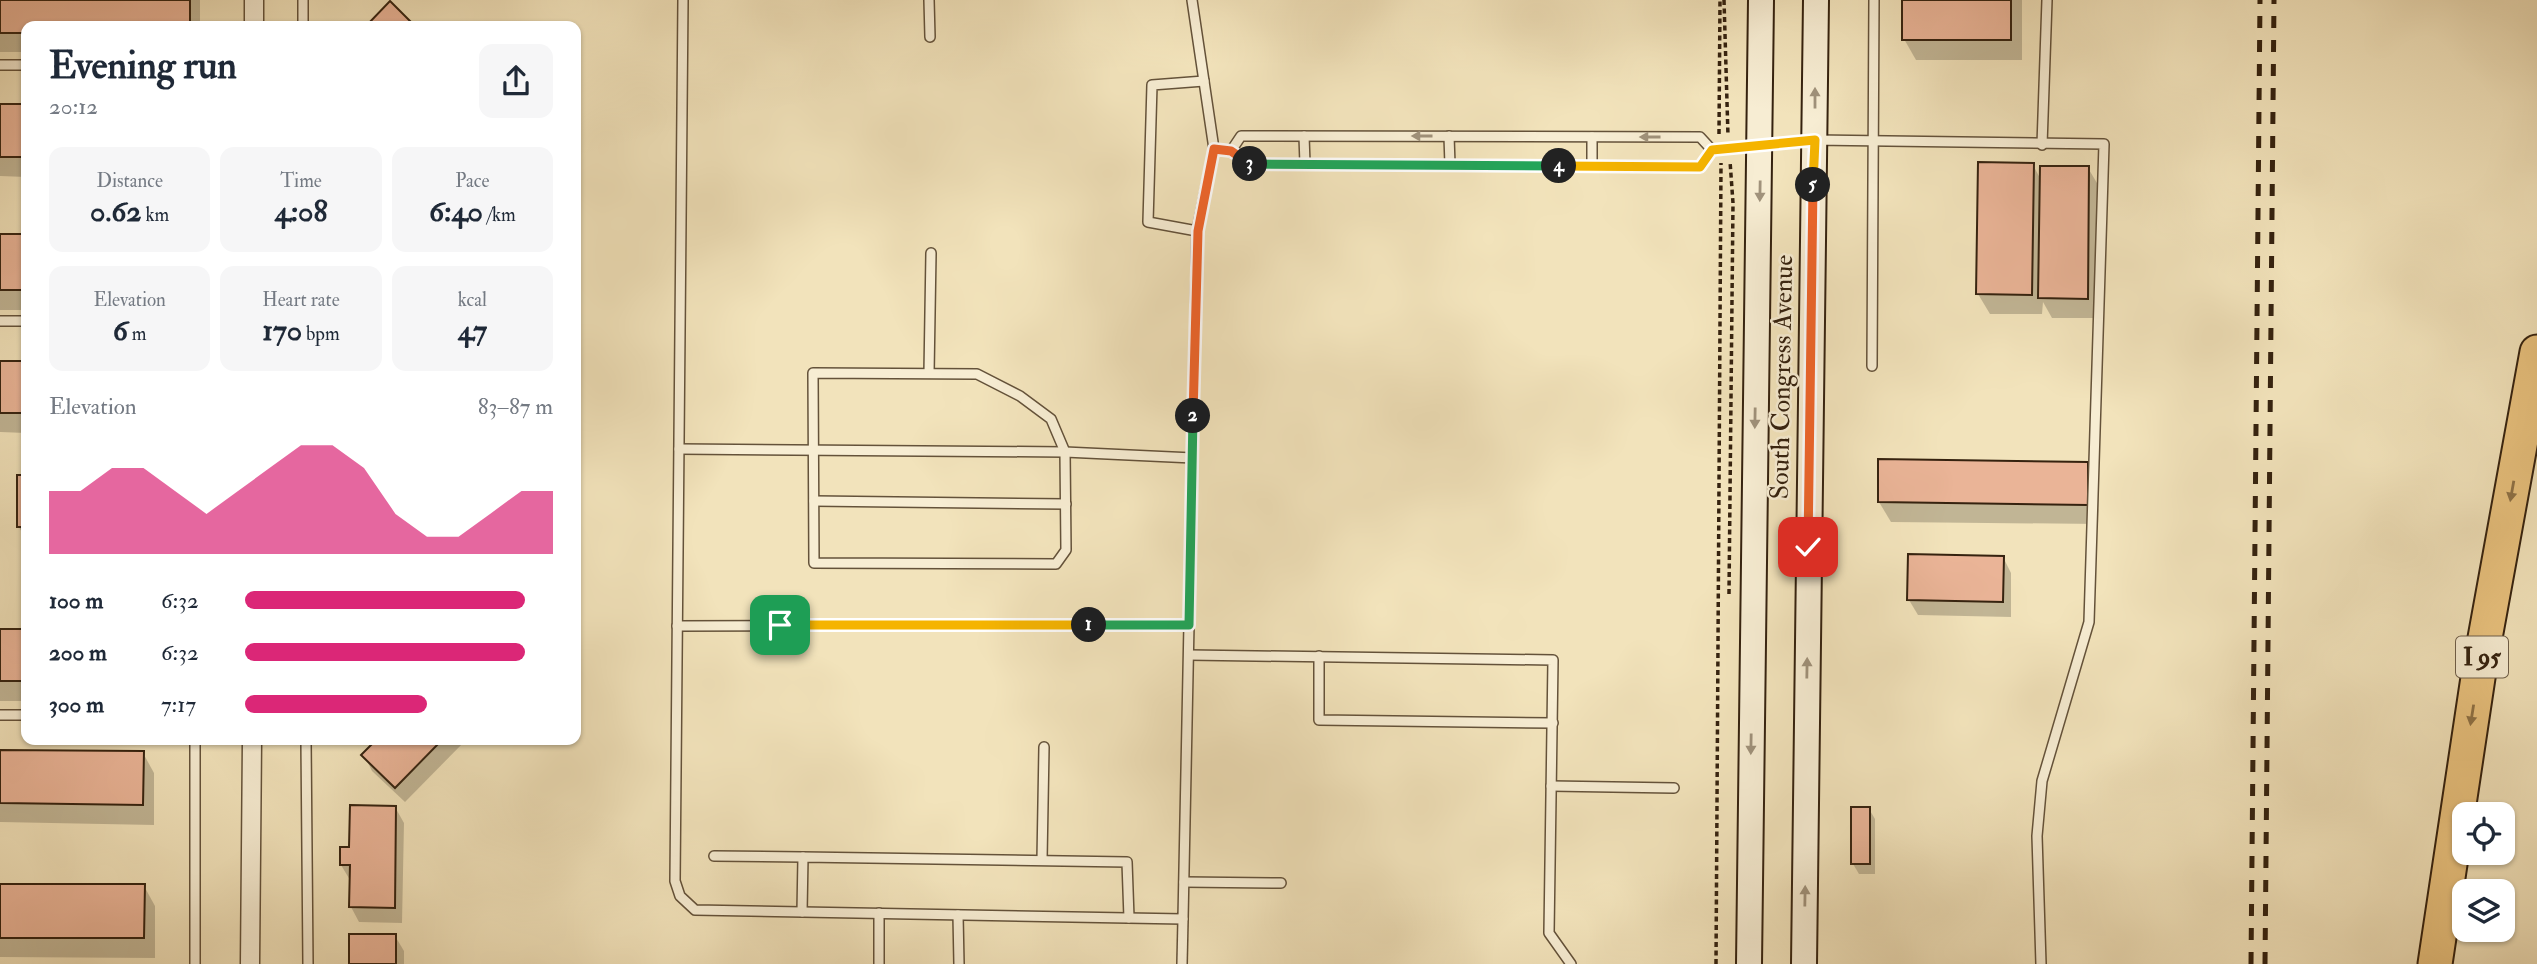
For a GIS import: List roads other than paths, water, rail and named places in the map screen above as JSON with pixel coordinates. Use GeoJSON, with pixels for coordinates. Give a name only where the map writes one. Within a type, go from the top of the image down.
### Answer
{"type":"FeatureCollection","features":[{"type":"Feature","properties":{"kind":"highway","name":"I 95"},"geometry":{"type":"LineString","coordinates":[[2435,964],[2479,671],[2537,352]]}},
{"type":"Feature","properties":{"kind":"main road","name":"South Congress Avenue"},"geometry":{"type":"LineString","coordinates":[[1749,964],[1761,0]]}},
{"type":"Feature","properties":{"kind":"main road","name":"South Congress Avenue"},"geometry":{"type":"LineString","coordinates":[[1804,964],[1816,0]]}},
{"type":"Feature","properties":{"kind":"street"},"geometry":{"type":"LineString","coordinates":[[254,0],[254,21]]}},
{"type":"Feature","properties":{"kind":"street"},"geometry":{"type":"LineString","coordinates":[[250,964],[252,745]]}},
{"type":"Feature","properties":{"kind":"lane"},"geometry":{"type":"LineString","coordinates":[[303,0],[303,21]]}},
{"type":"Feature","properties":{"kind":"lane"},"geometry":{"type":"LineString","coordinates":[[683,0],[675,881],[680,896],[695,910],[1183,919]]}},
{"type":"Feature","properties":{"kind":"lane"},"geometry":{"type":"LineString","coordinates":[[929,0],[930,37]]}},
{"type":"Feature","properties":{"kind":"lane"},"geometry":{"type":"LineString","coordinates":[[1182,964],[1198,231],[1214,149],[1192,0]]}},
{"type":"Feature","properties":{"kind":"lane"},"geometry":{"type":"LineString","coordinates":[[1872,366],[1874,0]]}},
{"type":"Feature","properties":{"kind":"lane"},"geometry":{"type":"LineString","coordinates":[[2042,145],[2047,0]]}},
{"type":"Feature","properties":{"kind":"lane"},"geometry":{"type":"LineString","coordinates":[[0,65],[21,65]]}},
{"type":"Feature","properties":{"kind":"lane"},"geometry":{"type":"LineString","coordinates":[[1198,231],[1148,222],[1152,85],[1203,81]]}},
{"type":"Feature","properties":{"kind":"lane"},"geometry":{"type":"LineString","coordinates":[[1231,151],[1241,136],[1700,137],[1720,149],[1815,140],[2104,144],[2090,622],[2042,781],[2037,836],[2041,964]]}},
{"type":"Feature","properties":{"kind":"lane"},"geometry":{"type":"LineString","coordinates":[[1304,136],[1305,164]]}},
{"type":"Feature","properties":{"kind":"lane"},"geometry":{"type":"LineString","coordinates":[[1449,136],[1450,165]]}},
{"type":"Feature","properties":{"kind":"lane"},"geometry":{"type":"LineString","coordinates":[[1592,137],[1592,166]]}},
{"type":"Feature","properties":{"kind":"lane"},"geometry":{"type":"LineString","coordinates":[[1214,149],[1231,151],[1247,164],[1700,167],[1720,149]]}},
{"type":"Feature","properties":{"kind":"lane"},"geometry":{"type":"LineString","coordinates":[[929,373],[931,253]]}},
{"type":"Feature","properties":{"kind":"lane"},"geometry":{"type":"LineString","coordinates":[[0,321],[21,321]]}},
{"type":"Feature","properties":{"kind":"lane"},"geometry":{"type":"LineString","coordinates":[[813,373],[977,374],[1020,396],[1051,419],[1065,453],[1066,550],[1056,564],[814,562],[813,449],[813,373]]}},
{"type":"Feature","properties":{"kind":"lane"},"geometry":{"type":"LineString","coordinates":[[679,449],[1065,453],[1193,458]]}},
{"type":"Feature","properties":{"kind":"lane"},"geometry":{"type":"LineString","coordinates":[[814,501],[1066,504]]}},
{"type":"Feature","properties":{"kind":"lane"},"geometry":{"type":"LineString","coordinates":[[677,626],[1189,625]]}},
{"type":"Feature","properties":{"kind":"lane"},"geometry":{"type":"LineString","coordinates":[[1189,655],[1553,660],[1549,933],[1571,964]]}},
{"type":"Feature","properties":{"kind":"lane"},"geometry":{"type":"LineString","coordinates":[[1319,656],[1319,720],[1553,723]]}},
{"type":"Feature","properties":{"kind":"lane"},"geometry":{"type":"LineString","coordinates":[[0,715],[21,715]]}},
{"type":"Feature","properties":{"kind":"lane"},"geometry":{"type":"LineString","coordinates":[[195,745],[195,964]]}},
{"type":"Feature","properties":{"kind":"lane"},"geometry":{"type":"LineString","coordinates":[[306,745],[308,964]]}},
{"type":"Feature","properties":{"kind":"lane"},"geometry":{"type":"LineString","coordinates":[[1042,860],[1044,747]]}},
{"type":"Feature","properties":{"kind":"lane"},"geometry":{"type":"LineString","coordinates":[[1551,786],[1674,788]]}},
{"type":"Feature","properties":{"kind":"lane"},"geometry":{"type":"LineString","coordinates":[[714,856],[1127,862],[1129,918]]}},
{"type":"Feature","properties":{"kind":"lane"},"geometry":{"type":"LineString","coordinates":[[802,912],[803,857]]}},
{"type":"Feature","properties":{"kind":"lane"},"geometry":{"type":"LineString","coordinates":[[1184,882],[1281,884]]}},
{"type":"Feature","properties":{"kind":"lane"},"geometry":{"type":"LineString","coordinates":[[879,914],[879,964]]}},
{"type":"Feature","properties":{"kind":"lane"},"geometry":{"type":"LineString","coordinates":[[958,915],[959,964]]}},
{"type":"Feature","properties":{"kind":"railway"},"geometry":{"type":"LineString","coordinates":[[2251,964],[2260,0]]}},
{"type":"Feature","properties":{"kind":"railway"},"geometry":{"type":"LineString","coordinates":[[2265,964],[2274,0]]}}]}
